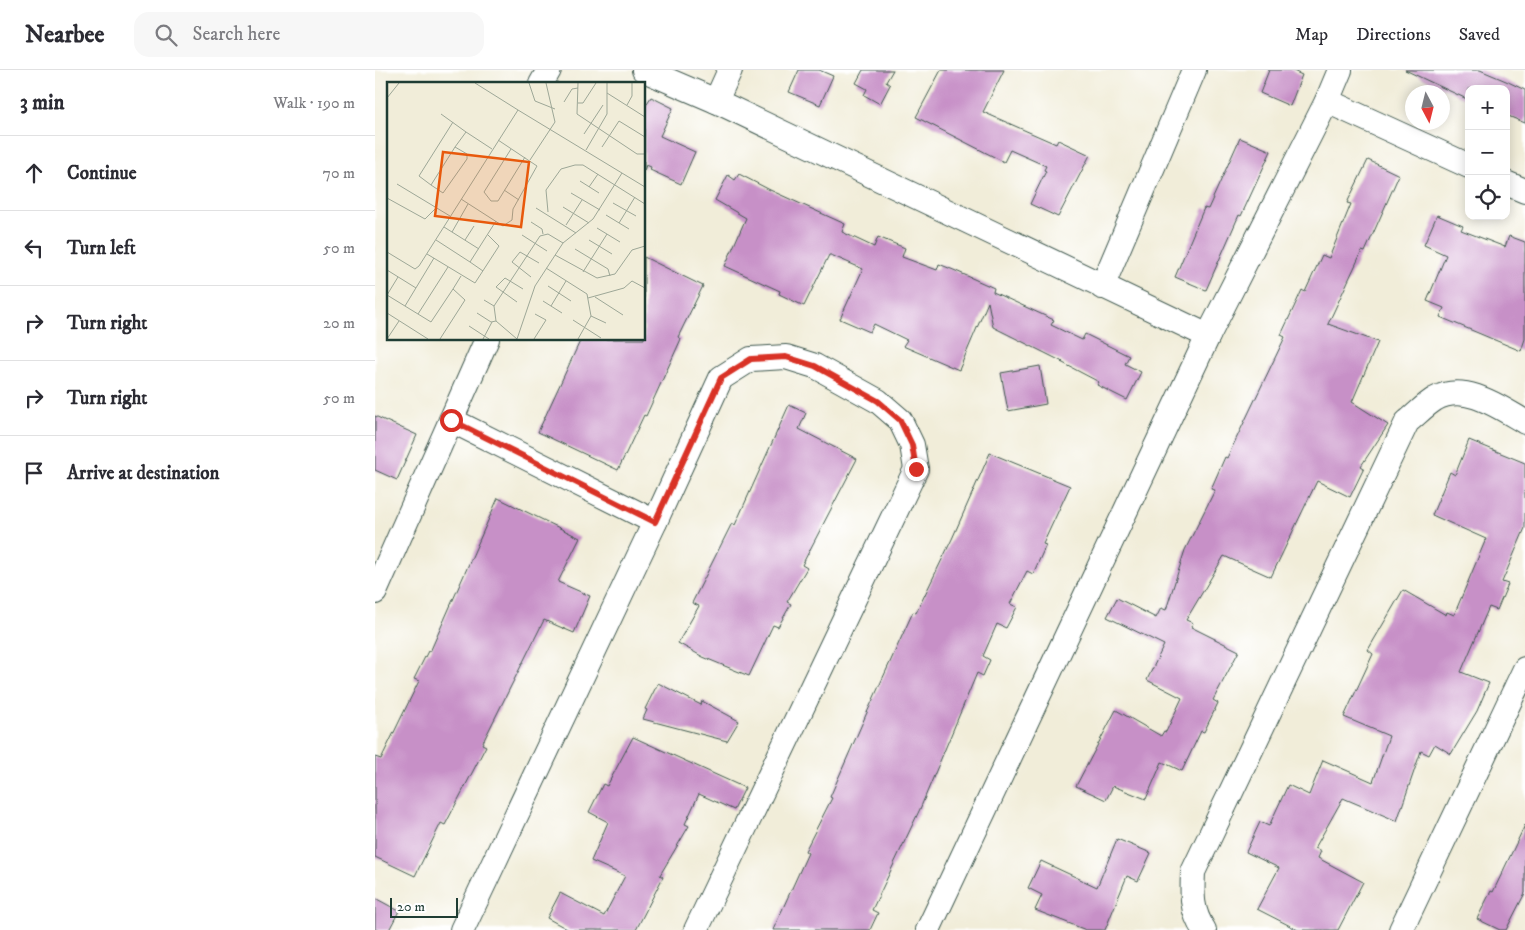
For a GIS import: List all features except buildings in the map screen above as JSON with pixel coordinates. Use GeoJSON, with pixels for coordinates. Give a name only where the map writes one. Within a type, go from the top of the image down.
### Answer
{"type":"FeatureCollection","features":[{"type":"Feature","properties":{"kind":"street"},"geometry":{"type":"LineString","coordinates":[[542,82],[549,70]]}},
{"type":"Feature","properties":{"kind":"street"},"geometry":{"type":"LineString","coordinates":[[644,70],[716,101],[1208,336]]}},
{"type":"Feature","properties":{"kind":"street"},"geometry":{"type":"LineString","coordinates":[[716,101],[730,70]]}},
{"type":"Feature","properties":{"kind":"street"},"geometry":{"type":"LineString","coordinates":[[1102,287],[1194,70]]}},
{"type":"Feature","properties":{"kind":"street"},"geometry":{"type":"LineString","coordinates":[[928,930],[1208,336],[1327,101],[1340,70]]}},
{"type":"Feature","properties":{"kind":"street"},"geometry":{"type":"LineString","coordinates":[[1327,101],[1465,164]]}},
{"type":"Feature","properties":{"kind":"street"},"geometry":{"type":"LineString","coordinates":[[375,592],[487,340]]}},
{"type":"Feature","properties":{"kind":"street"},"geometry":{"type":"LineString","coordinates":[[462,930],[721,378],[751,359],[786,357],[815,366],[878,401],[900,420],[912,445],[916,469],[696,930]]}},
{"type":"Feature","properties":{"kind":"street"},"geometry":{"type":"LineString","coordinates":[[1204,930],[1196,918],[1192,898],[1193,872],[1407,422],[1435,399],[1457,393],[1486,400],[1525,422]]}},
{"type":"Feature","properties":{"kind":"street"},"geometry":{"type":"LineString","coordinates":[[451,420],[655,522]]}},
{"type":"Feature","properties":{"kind":"street"},"geometry":{"type":"LineString","coordinates":[[1401,930],[1525,669]]}},
{"type":"Feature","properties":{"kind":"route"},"geometry":{"type":"LineString","coordinates":[[451,420],[655,522],[721,378],[751,359],[786,357],[815,366],[878,401],[900,420],[912,445],[916,469]]}}]}
